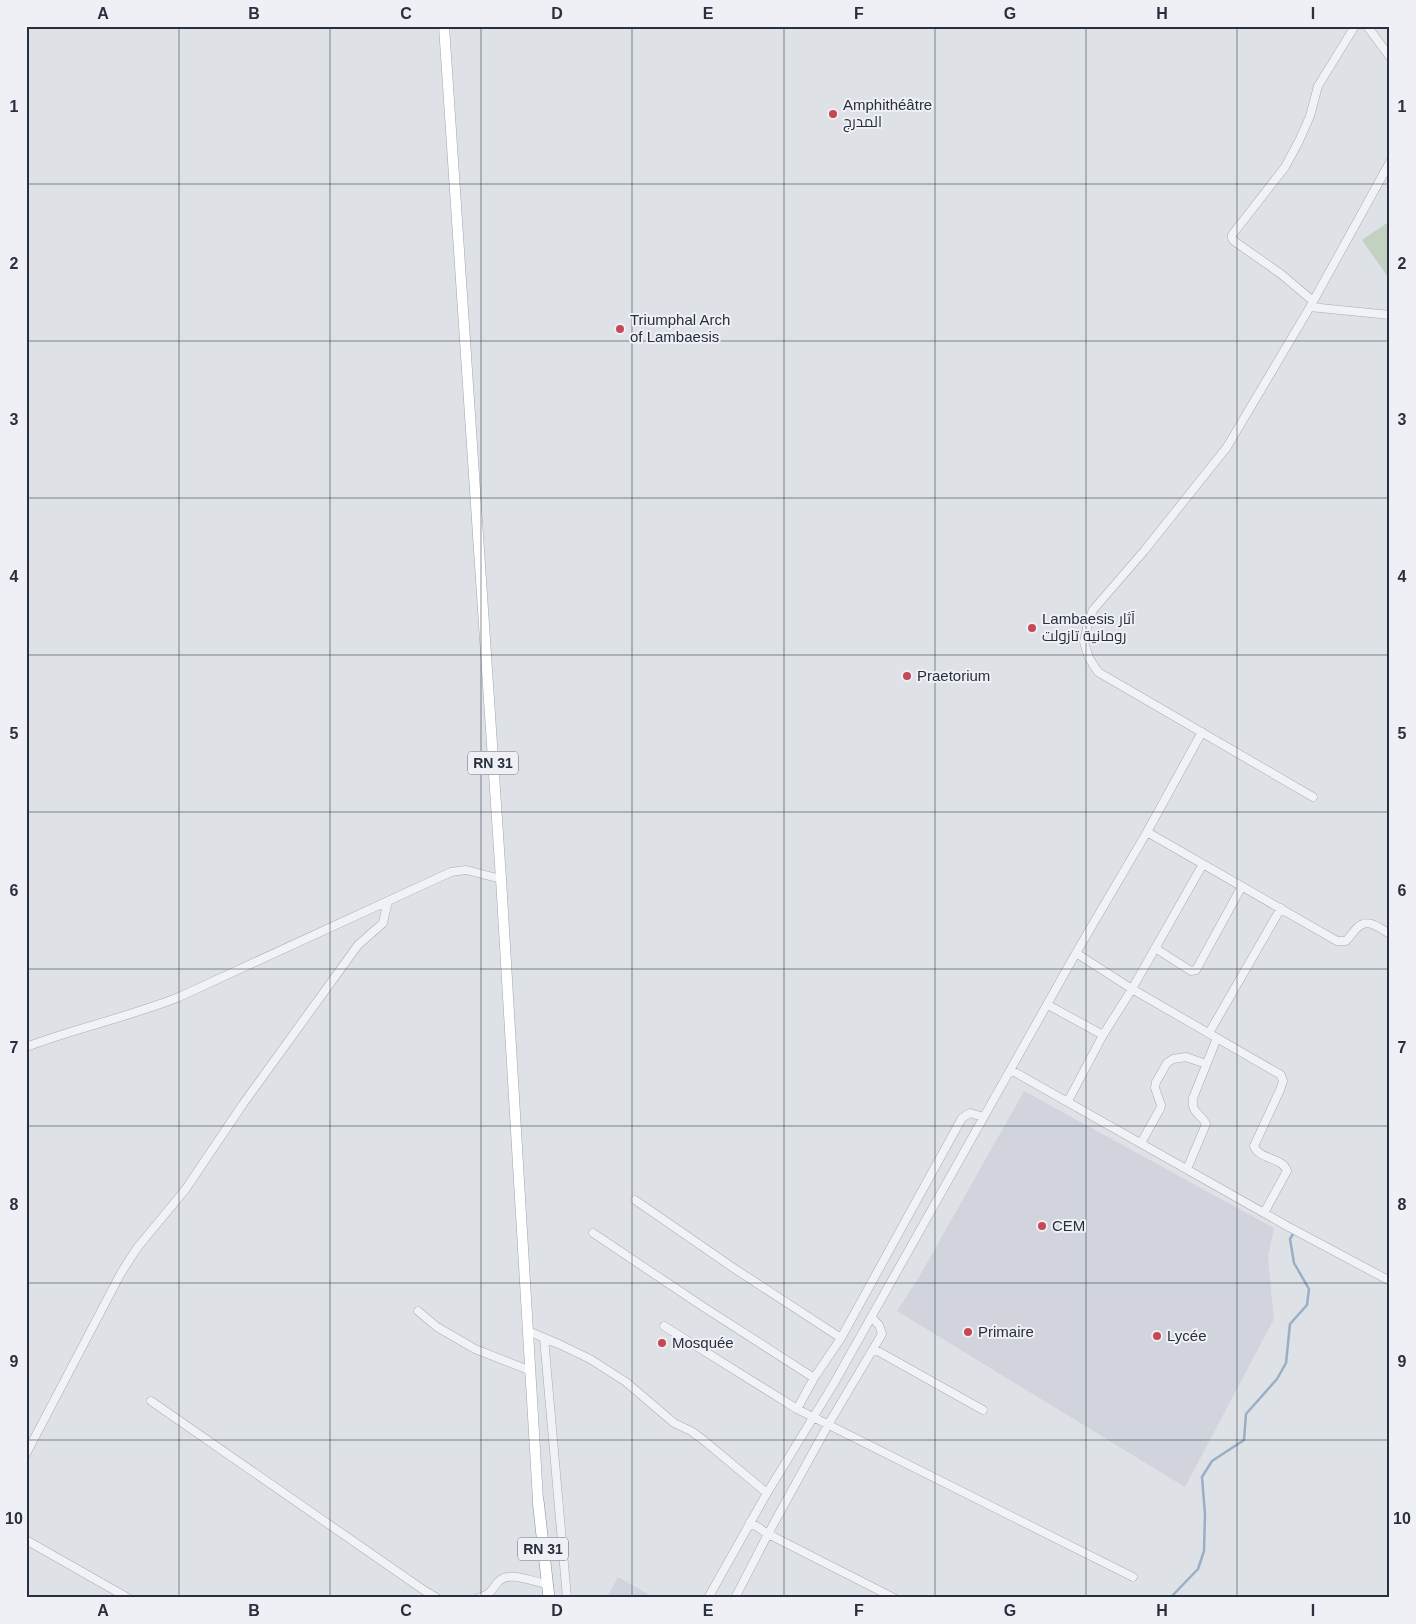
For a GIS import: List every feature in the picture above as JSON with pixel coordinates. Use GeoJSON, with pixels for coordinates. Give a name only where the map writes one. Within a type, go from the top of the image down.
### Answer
{"type":"FeatureCollection","features":[{"type":"Feature","properties":{"kind":"highway","name":"RN 31"},"geometry":{"type":"LineString","coordinates":[[538,1500],[543,1598]]}},
{"type":"Feature","properties":{"kind":"highway","name":"RN 31"},"geometry":{"type":"LineString","coordinates":[[538,1500],[549,1598]]}},
{"type":"Feature","properties":{"kind":"main road","name":"RN 31"},"geometry":{"type":"LineString","coordinates":[[444,26],[500,879],[538,1500]]}},
{"type":"Feature","properties":{"kind":"street"},"geometry":{"type":"LineString","coordinates":[[1390,57],[1366,26],[1355,28],[1318,86],[1310,116],[1285,167],[1232,235],[1234,241],[1281,274],[1312,304],[1390,315]]}},
{"type":"Feature","properties":{"kind":"street"},"geometry":{"type":"LineString","coordinates":[[1313,797],[1098,672],[1089,658],[1084,642],[1093,610],[1144,551],[1227,447],[1312,304],[1390,162]]}},
{"type":"Feature","properties":{"kind":"street"},"geometry":{"type":"LineString","coordinates":[[708,1598],[750,1522],[871,1317],[1202,732]]}},
{"type":"Feature","properties":{"kind":"street"},"geometry":{"type":"LineString","coordinates":[[1147,832],[1340,942],[1349,939],[1358,926],[1368,923],[1390,934]]}},
{"type":"Feature","properties":{"kind":"street"},"geometry":{"type":"LineString","coordinates":[[1068,1101],[1103,1035],[1132,989],[1203,864]]}},
{"type":"Feature","properties":{"kind":"street"},"geometry":{"type":"LineString","coordinates":[[26,1047],[179,998],[451,872],[466,870],[500,879]]}},
{"type":"Feature","properties":{"kind":"street"},"geometry":{"type":"LineString","coordinates":[[1155,948],[1192,971],[1196,970],[1242,886]]}},
{"type":"Feature","properties":{"kind":"street"},"geometry":{"type":"LineString","coordinates":[[26,1454],[106,1300],[137,1248],[184,1190],[243,1104],[358,945],[381,927],[388,901]]}},
{"type":"Feature","properties":{"kind":"street"},"geometry":{"type":"LineString","coordinates":[[1209,1033],[1281,908]]}},
{"type":"Feature","properties":{"kind":"street"},"geometry":{"type":"LineString","coordinates":[[1076,953],[1132,989],[1279,1074],[1282,1078],[1280,1090],[1254,1146],[1257,1151],[1287,1168],[1285,1176],[1264,1213]]}},
{"type":"Feature","properties":{"kind":"street"},"geometry":{"type":"LineString","coordinates":[[1048,1005],[1103,1035]]}},
{"type":"Feature","properties":{"kind":"street"},"geometry":{"type":"LineString","coordinates":[[1187,1169],[1206,1127],[1205,1121],[1194,1111],[1192,1105],[1217,1038]]}},
{"type":"Feature","properties":{"kind":"street"},"geometry":{"type":"LineString","coordinates":[[1141,1143],[1160,1109],[1161,1104],[1155,1088],[1156,1082],[1167,1063],[1173,1059],[1186,1057],[1206,1064]]}},
{"type":"Feature","properties":{"kind":"street"},"geometry":{"type":"LineString","coordinates":[[1011,1070],[1264,1213],[1390,1281]]}},
{"type":"Feature","properties":{"kind":"street"},"geometry":{"type":"LineString","coordinates":[[797,1409],[814,1378],[841,1338],[962,1118],[970,1113],[983,1117]]}},
{"type":"Feature","properties":{"kind":"street"},"geometry":{"type":"LineString","coordinates":[[635,1200],[735,1269],[841,1338]]}},
{"type":"Feature","properties":{"kind":"street"},"geometry":{"type":"LineString","coordinates":[[593,1233],[814,1378]]}},
{"type":"Feature","properties":{"kind":"street"},"geometry":{"type":"LineString","coordinates":[[418,1311],[437,1327],[467,1346],[531,1372]]}},
{"type":"Feature","properties":{"kind":"street"},"geometry":{"type":"LineString","coordinates":[[735,1598],[828,1425],[882,1334],[879,1324],[871,1317]]}},
{"type":"Feature","properties":{"kind":"street"},"geometry":{"type":"LineString","coordinates":[[664,1326],[797,1409],[1133,1577]]}},
{"type":"Feature","properties":{"kind":"street"},"geometry":{"type":"LineString","coordinates":[[528,1332],[561,1344],[590,1359],[626,1382],[674,1423],[702,1438],[767,1493]]}},
{"type":"Feature","properties":{"kind":"street"},"geometry":{"type":"LineString","coordinates":[[544,1338],[567,1598]]}},
{"type":"Feature","properties":{"kind":"street"},"geometry":{"type":"LineString","coordinates":[[874,1349],[983,1410]]}},
{"type":"Feature","properties":{"kind":"street"},"geometry":{"type":"LineString","coordinates":[[151,1401],[437,1598]]}},
{"type":"Feature","properties":{"kind":"street"},"geometry":{"type":"LineString","coordinates":[[750,1522],[768,1534],[894,1598]]}},
{"type":"Feature","properties":{"kind":"street"},"geometry":{"type":"LineString","coordinates":[[26,1540],[128,1598]]}},
{"type":"Feature","properties":{"kind":"street"},"geometry":{"type":"LineString","coordinates":[[478,1598],[492,1592],[499,1581],[506,1577],[512,1576],[542,1584]]}},
{"type":"Feature","properties":{"kind":"shaded area"},"geometry":{"type":"Polygon","coordinates":[[[1024,1091],[1274,1228],[1268,1257],[1274,1319],[1185,1487],[897,1311],[919,1277],[1024,1091]]]}},
{"type":"Feature","properties":{"kind":"shaded area"},"geometry":{"type":"Polygon","coordinates":[[[618,1577],[655,1598],[607,1598],[618,1577]]]}},
{"type":"Feature","properties":{"kind":"green space"},"geometry":{"type":"Polygon","coordinates":[[[1390,221],[1390,280],[1362,240],[1390,221]]]}},
{"type":"Feature","properties":{"kind":"waterway"},"geometry":{"type":"LineString","coordinates":[[1166,1598],[1172,1596],[1198,1569],[1204,1551],[1205,1514],[1202,1477],[1212,1461],[1244,1440],[1246,1414],[1277,1379],[1286,1363],[1290,1324],[1307,1305],[1309,1289],[1294,1263],[1290,1239],[1293,1234]]}},
{"type":"Feature","properties":{"kind":"place","name":"Amphithéâtre المدرج"},"geometry":{"type":"Point","coordinates":[833,114]}},
{"type":"Feature","properties":{"kind":"place","name":"Triumphal Arch of Lambaesis"},"geometry":{"type":"Point","coordinates":[620,329]}},
{"type":"Feature","properties":{"kind":"place","name":"Lambaesis آثار رومانية تازولت"},"geometry":{"type":"Point","coordinates":[1032,628]}},
{"type":"Feature","properties":{"kind":"place","name":"Praetorium"},"geometry":{"type":"Point","coordinates":[907,676]}},
{"type":"Feature","properties":{"kind":"place","name":"CEM"},"geometry":{"type":"Point","coordinates":[1042,1226]}},
{"type":"Feature","properties":{"kind":"place","name":"Primaire"},"geometry":{"type":"Point","coordinates":[968,1332]}},
{"type":"Feature","properties":{"kind":"place","name":"Lycée"},"geometry":{"type":"Point","coordinates":[1157,1336]}},
{"type":"Feature","properties":{"kind":"place","name":"Mosquée"},"geometry":{"type":"Point","coordinates":[662,1343]}}]}
